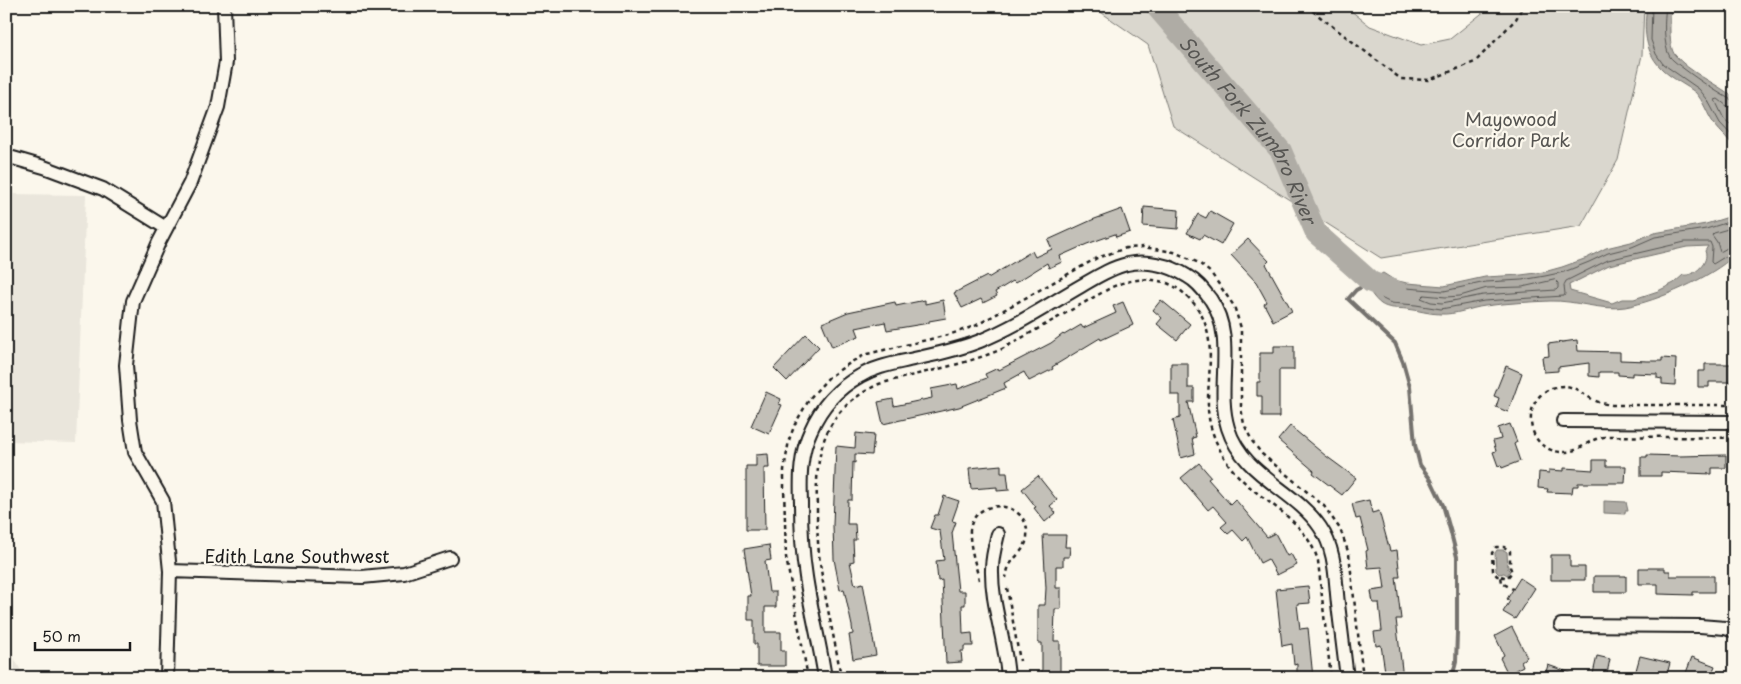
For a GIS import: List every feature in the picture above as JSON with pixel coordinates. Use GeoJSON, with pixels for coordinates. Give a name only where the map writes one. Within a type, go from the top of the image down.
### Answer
{"type":"FeatureCollection","features":[{"type":"Feature","properties":{"kind":"street"},"geometry":{"type":"LineString","coordinates":[[167,678],[170,571],[163,501],[135,452],[130,420],[126,365],[132,301],[166,228],[190,183],[218,106],[226,62],[224,6]]}},
{"type":"Feature","properties":{"kind":"street"},"geometry":{"type":"LineString","coordinates":[[6,156],[44,167],[102,189],[166,228]]}},
{"type":"Feature","properties":{"kind":"street"},"geometry":{"type":"LineString","coordinates":[[825,678],[803,556],[800,488],[802,457],[805,444],[823,408],[840,390],[867,372],[981,341],[1105,273],[1129,264],[1142,263],[1170,268],[1190,277],[1199,284],[1219,313],[1224,330],[1224,409],[1228,429],[1237,449],[1250,466],[1312,518],[1326,536],[1333,557],[1347,678]]}},
{"type":"Feature","properties":{"kind":"street"},"geometry":{"type":"LineString","coordinates":[[1563,421],[1735,422]]}},
{"type":"Feature","properties":{"kind":"street"},"geometry":{"type":"LineString","coordinates":[[998,534],[993,553],[993,586],[1005,650],[1008,678]]}},
{"type":"Feature","properties":{"kind":"street","name":"Edith Lane Southwest"},"geometry":{"type":"LineString","coordinates":[[170,571],[362,576],[404,573],[450,558]]}},
{"type":"Feature","properties":{"kind":"street"},"geometry":{"type":"LineString","coordinates":[[1561,625],[1707,626],[1735,631]]}},
{"type":"Feature","properties":{"kind":"path"},"geometry":{"type":"LineString","coordinates":[[1306,6],[1400,79],[1429,80],[1475,62],[1516,19],[1523,6]]}},
{"type":"Feature","properties":{"kind":"path"},"geometry":{"type":"LineString","coordinates":[[808,678],[786,557],[784,470],[789,440],[795,424],[810,398],[829,377],[867,354],[975,326],[1005,311],[1097,258],[1126,248],[1143,246],[1174,252],[1199,264],[1211,273],[1234,306],[1240,328],[1241,408],[1244,424],[1252,441],[1262,454],[1324,506],[1340,529],[1349,554],[1363,678]]}},
{"type":"Feature","properties":{"kind":"path"},"geometry":{"type":"LineString","coordinates":[[841,678],[818,554],[816,496],[816,473],[820,449],[824,437],[836,418],[851,402],[874,386],[892,380],[956,366],[987,355],[1112,287],[1131,279],[1142,279],[1154,280],[1172,286],[1188,296],[1200,312],[1208,333],[1208,410],[1213,434],[1218,445],[1230,467],[1240,478],[1297,524],[1312,543],[1318,561],[1331,678]]}},
{"type":"Feature","properties":{"kind":"path"},"geometry":{"type":"LineString","coordinates":[[1504,547],[1510,551],[1510,567],[1512,572],[1507,578],[1501,576],[1496,576],[1493,571],[1492,552],[1496,548],[1504,547]]}},
{"type":"Feature","properties":{"kind":"path"},"geometry":{"type":"LineString","coordinates":[[1501,576],[1502,583],[1513,589]]}},
{"type":"Feature","properties":{"kind":"shaded area"},"geometry":{"type":"Polygon","coordinates":[[[6,194],[86,195],[76,443],[6,441],[6,194]]]}},
{"type":"Feature","properties":{"kind":"shaded area"},"geometry":{"type":"Polygon","coordinates":[[[6,643],[25,678],[6,678],[6,643]]]}},
{"type":"Feature","properties":{"kind":"green space","name":"Mayowood Corridor Park"},"geometry":{"type":"Polygon","coordinates":[[[1092,6],[1345,6],[1370,26],[1421,45],[1450,39],[1491,6],[1644,6],[1642,55],[1618,160],[1581,226],[1381,258],[1173,126],[1148,45],[1092,6]]]}},
{"type":"Feature","properties":{"kind":"water"},"geometry":{"type":"Polygon","coordinates":[[[1647,6],[1671,6],[1670,39],[1675,55],[1688,67],[1725,91],[1735,100],[1735,148],[1715,125],[1695,92],[1669,75],[1650,53],[1645,26],[1647,6]]]}},
{"type":"Feature","properties":{"kind":"water"},"geometry":{"type":"Polygon","coordinates":[[[1735,215],[1735,255],[1698,280],[1653,300],[1625,307],[1606,308],[1550,301],[1493,305],[1446,314],[1436,314],[1384,306],[1378,302],[1365,283],[1383,273],[1394,280],[1407,283],[1444,286],[1485,277],[1544,272],[1587,258],[1606,248],[1631,242],[1654,233],[1706,224],[1735,215]],[[1708,246],[1687,247],[1609,265],[1569,285],[1570,291],[1612,303],[1622,299],[1634,299],[1658,291],[1674,283],[1683,275],[1692,274],[1703,264],[1706,255],[1705,251],[1708,246]]]}},
{"type":"Feature","properties":{"kind":"water"},"geometry":{"type":"Polygon","coordinates":[[[1604,501],[1626,502],[1628,511],[1625,511],[1625,514],[1604,513],[1604,501]]]}},
{"type":"Feature","properties":{"kind":"water"},"geometry":{"type":"Polygon","coordinates":[[[1497,550],[1507,552],[1508,569],[1510,571],[1507,575],[1504,573],[1499,574],[1496,571],[1495,553],[1497,550]]]}},
{"type":"Feature","properties":{"kind":"building"},"geometry":{"type":"Polygon","coordinates":[[[1144,207],[1179,210],[1178,229],[1143,226],[1144,207]]]}},
{"type":"Feature","properties":{"kind":"building"},"geometry":{"type":"Polygon","coordinates":[[[1122,209],[1130,232],[1116,237],[1115,234],[1060,256],[1062,262],[1049,268],[1047,263],[1015,283],[1013,281],[995,292],[997,296],[983,303],[981,299],[962,308],[954,293],[987,276],[988,278],[1032,251],[1035,257],[1052,249],[1048,240],[1122,209]]]}},
{"type":"Feature","properties":{"kind":"building"},"geometry":{"type":"Polygon","coordinates":[[[1210,211],[1233,224],[1221,245],[1203,235],[1200,239],[1187,233],[1198,214],[1206,218],[1210,211]]]}},
{"type":"Feature","properties":{"kind":"building"},"geometry":{"type":"Polygon","coordinates":[[[1248,239],[1269,261],[1266,264],[1292,311],[1273,321],[1264,304],[1267,302],[1256,282],[1231,255],[1248,239]]]}},
{"type":"Feature","properties":{"kind":"building"},"geometry":{"type":"Polygon","coordinates":[[[925,300],[925,304],[943,300],[946,318],[929,321],[929,323],[887,330],[885,322],[856,328],[859,336],[832,347],[822,323],[848,312],[895,302],[896,306],[925,300]]]}},
{"type":"Feature","properties":{"kind":"building"},"geometry":{"type":"Polygon","coordinates":[[[1161,300],[1190,324],[1177,340],[1157,324],[1162,318],[1153,310],[1161,300]]]}},
{"type":"Feature","properties":{"kind":"building"},"geometry":{"type":"Polygon","coordinates":[[[1123,302],[1133,325],[1101,340],[1100,338],[1052,367],[1053,369],[1029,381],[1024,372],[1004,383],[1006,388],[959,407],[883,424],[878,402],[893,399],[894,406],[932,398],[931,389],[957,384],[958,389],[987,378],[985,374],[998,368],[999,370],[1051,343],[1063,334],[1081,325],[1083,328],[1116,313],[1113,306],[1123,302]]]}},
{"type":"Feature","properties":{"kind":"building"},"geometry":{"type":"Polygon","coordinates":[[[806,334],[819,347],[787,381],[774,368],[806,334]]]}},
{"type":"Feature","properties":{"kind":"building"},"geometry":{"type":"Polygon","coordinates":[[[1577,340],[1578,351],[1620,352],[1620,360],[1662,361],[1662,358],[1676,359],[1675,385],[1662,384],[1662,379],[1657,378],[1657,374],[1632,373],[1632,376],[1618,375],[1618,372],[1599,372],[1599,377],[1589,376],[1589,363],[1558,367],[1558,371],[1544,372],[1542,357],[1549,356],[1548,344],[1577,340]]]}},
{"type":"Feature","properties":{"kind":"building"},"geometry":{"type":"Polygon","coordinates":[[[1274,346],[1294,346],[1294,370],[1279,370],[1279,417],[1262,417],[1262,396],[1257,396],[1257,382],[1260,382],[1260,353],[1274,353],[1274,346]]]}},
{"type":"Feature","properties":{"kind":"building"},"geometry":{"type":"Polygon","coordinates":[[[1171,363],[1188,363],[1188,388],[1194,388],[1194,402],[1188,402],[1196,437],[1192,438],[1195,454],[1181,458],[1173,420],[1180,418],[1180,395],[1171,395],[1171,363]]]}},
{"type":"Feature","properties":{"kind":"building"},"geometry":{"type":"Polygon","coordinates":[[[1705,364],[1731,364],[1731,382],[1709,382],[1709,387],[1698,387],[1698,371],[1705,371],[1705,364]]]}},
{"type":"Feature","properties":{"kind":"building"},"geometry":{"type":"Polygon","coordinates":[[[1506,366],[1522,373],[1508,412],[1496,407],[1499,398],[1494,396],[1506,366]]]}},
{"type":"Feature","properties":{"kind":"building"},"geometry":{"type":"Polygon","coordinates":[[[766,392],[781,399],[779,404],[782,405],[769,434],[751,426],[766,392]]]}},
{"type":"Feature","properties":{"kind":"building"},"geometry":{"type":"Polygon","coordinates":[[[1510,424],[1517,442],[1514,444],[1520,461],[1502,468],[1501,465],[1498,466],[1493,452],[1496,451],[1493,441],[1501,439],[1498,428],[1510,424]]]}},
{"type":"Feature","properties":{"kind":"building"},"geometry":{"type":"Polygon","coordinates":[[[1290,426],[1356,478],[1342,495],[1313,473],[1314,471],[1278,440],[1290,426]]]}},
{"type":"Feature","properties":{"kind":"building"},"geometry":{"type":"Polygon","coordinates":[[[856,433],[874,435],[872,455],[855,454],[852,500],[848,500],[847,524],[855,524],[856,540],[853,540],[854,561],[850,562],[855,585],[863,583],[876,655],[853,659],[849,635],[853,634],[852,626],[844,589],[840,590],[834,559],[833,525],[836,446],[855,448],[856,433]]]}},
{"type":"Feature","properties":{"kind":"building"},"geometry":{"type":"Polygon","coordinates":[[[768,454],[769,468],[764,468],[765,530],[746,530],[746,466],[756,466],[756,455],[768,454]]]}},
{"type":"Feature","properties":{"kind":"building"},"geometry":{"type":"Polygon","coordinates":[[[1647,455],[1726,455],[1726,468],[1712,468],[1712,474],[1661,472],[1661,476],[1641,476],[1641,457],[1647,457],[1647,455]]]}},
{"type":"Feature","properties":{"kind":"building"},"geometry":{"type":"Polygon","coordinates":[[[1593,460],[1606,460],[1606,466],[1626,466],[1625,483],[1578,483],[1578,486],[1573,486],[1572,493],[1547,492],[1548,489],[1538,488],[1539,472],[1549,473],[1549,470],[1564,471],[1564,468],[1593,470],[1593,460]]]}},
{"type":"Feature","properties":{"kind":"building"},"geometry":{"type":"Polygon","coordinates":[[[1199,463],[1211,477],[1208,479],[1230,504],[1235,499],[1267,537],[1275,533],[1287,556],[1291,554],[1297,565],[1277,575],[1268,559],[1260,563],[1247,537],[1243,541],[1233,530],[1228,534],[1221,527],[1227,522],[1213,506],[1208,510],[1181,478],[1199,463]]]}},
{"type":"Feature","properties":{"kind":"building"},"geometry":{"type":"Polygon","coordinates":[[[1001,465],[1001,473],[1007,473],[1009,490],[997,491],[997,487],[971,489],[969,468],[1001,465]]]}},
{"type":"Feature","properties":{"kind":"building"},"geometry":{"type":"Polygon","coordinates":[[[1038,476],[1057,500],[1050,506],[1056,513],[1045,522],[1022,489],[1038,476]]]}},
{"type":"Feature","properties":{"kind":"building"},"geometry":{"type":"Polygon","coordinates":[[[944,496],[959,501],[952,521],[956,522],[952,533],[958,591],[965,591],[965,605],[962,605],[963,634],[972,633],[973,646],[964,646],[964,651],[961,651],[962,662],[946,663],[942,580],[938,581],[936,561],[944,560],[940,531],[930,528],[935,515],[938,515],[944,496]]]}},
{"type":"Feature","properties":{"kind":"building"},"geometry":{"type":"Polygon","coordinates":[[[1369,500],[1372,513],[1379,511],[1390,551],[1397,550],[1400,577],[1396,577],[1401,619],[1396,619],[1403,678],[1386,678],[1381,645],[1376,646],[1374,632],[1382,631],[1379,603],[1373,603],[1371,591],[1385,589],[1382,567],[1368,568],[1366,551],[1368,550],[1360,518],[1356,519],[1352,504],[1369,500]]]}},
{"type":"Feature","properties":{"kind":"building"},"geometry":{"type":"Polygon","coordinates":[[[1043,535],[1066,535],[1065,547],[1070,547],[1069,557],[1063,557],[1063,566],[1056,566],[1056,588],[1061,588],[1061,609],[1055,609],[1054,641],[1060,641],[1060,678],[1042,678],[1042,643],[1038,643],[1038,605],[1045,605],[1043,535]]]}},
{"type":"Feature","properties":{"kind":"building"},"geometry":{"type":"Polygon","coordinates":[[[769,545],[771,560],[765,561],[769,592],[776,592],[776,607],[765,607],[765,632],[781,632],[781,651],[785,651],[785,666],[757,666],[757,644],[754,644],[754,620],[748,620],[748,596],[751,596],[744,549],[769,545]]]}},
{"type":"Feature","properties":{"kind":"building"},"geometry":{"type":"Polygon","coordinates":[[[1551,555],[1570,555],[1570,567],[1585,567],[1585,580],[1551,580],[1551,555]]]}},
{"type":"Feature","properties":{"kind":"building"},"geometry":{"type":"Polygon","coordinates":[[[1639,568],[1665,568],[1665,571],[1670,571],[1670,576],[1714,576],[1714,592],[1693,592],[1693,595],[1658,594],[1658,584],[1639,584],[1639,568]]]}},
{"type":"Feature","properties":{"kind":"building"},"geometry":{"type":"Polygon","coordinates":[[[1594,576],[1626,576],[1626,592],[1594,592],[1594,576]]]}},
{"type":"Feature","properties":{"kind":"building"},"geometry":{"type":"Polygon","coordinates":[[[1520,578],[1535,588],[1515,619],[1503,612],[1510,601],[1507,599],[1520,578]]]}},
{"type":"Feature","properties":{"kind":"building"},"geometry":{"type":"Polygon","coordinates":[[[1308,586],[1310,603],[1297,604],[1300,629],[1308,628],[1313,678],[1297,678],[1297,664],[1294,665],[1292,644],[1282,646],[1276,589],[1308,586]]]}},
{"type":"Feature","properties":{"kind":"building"},"geometry":{"type":"Polygon","coordinates":[[[1512,627],[1527,657],[1521,661],[1523,666],[1508,674],[1500,658],[1504,655],[1495,636],[1512,627]]]}},
{"type":"Feature","properties":{"kind":"building"},"geometry":{"type":"Polygon","coordinates":[[[1597,656],[1610,659],[1606,678],[1592,678],[1597,656]]]}},
{"type":"Feature","properties":{"kind":"building"},"geometry":{"type":"Polygon","coordinates":[[[1640,656],[1670,663],[1666,678],[1650,678],[1635,674],[1640,656]]]}},
{"type":"Feature","properties":{"kind":"building"},"geometry":{"type":"Polygon","coordinates":[[[1692,657],[1715,666],[1710,678],[1684,678],[1692,657]]]}},
{"type":"Feature","properties":{"kind":"building"},"geometry":{"type":"Polygon","coordinates":[[[1548,665],[1579,676],[1579,678],[1544,678],[1548,665]]]}},
{"type":"Feature","properties":{"kind":"waterway","name":"South Fork Zumbro River"},"geometry":{"type":"LineString","coordinates":[[1156,6],[1281,151],[1316,233],[1371,282],[1397,292]]}},
{"type":"Feature","properties":{"kind":"waterway"},"geometry":{"type":"LineString","coordinates":[[1371,282],[1356,290],[1348,299],[1395,343],[1410,387],[1415,445],[1420,465],[1431,480],[1443,505],[1457,557],[1456,662],[1452,678]]}}]}
